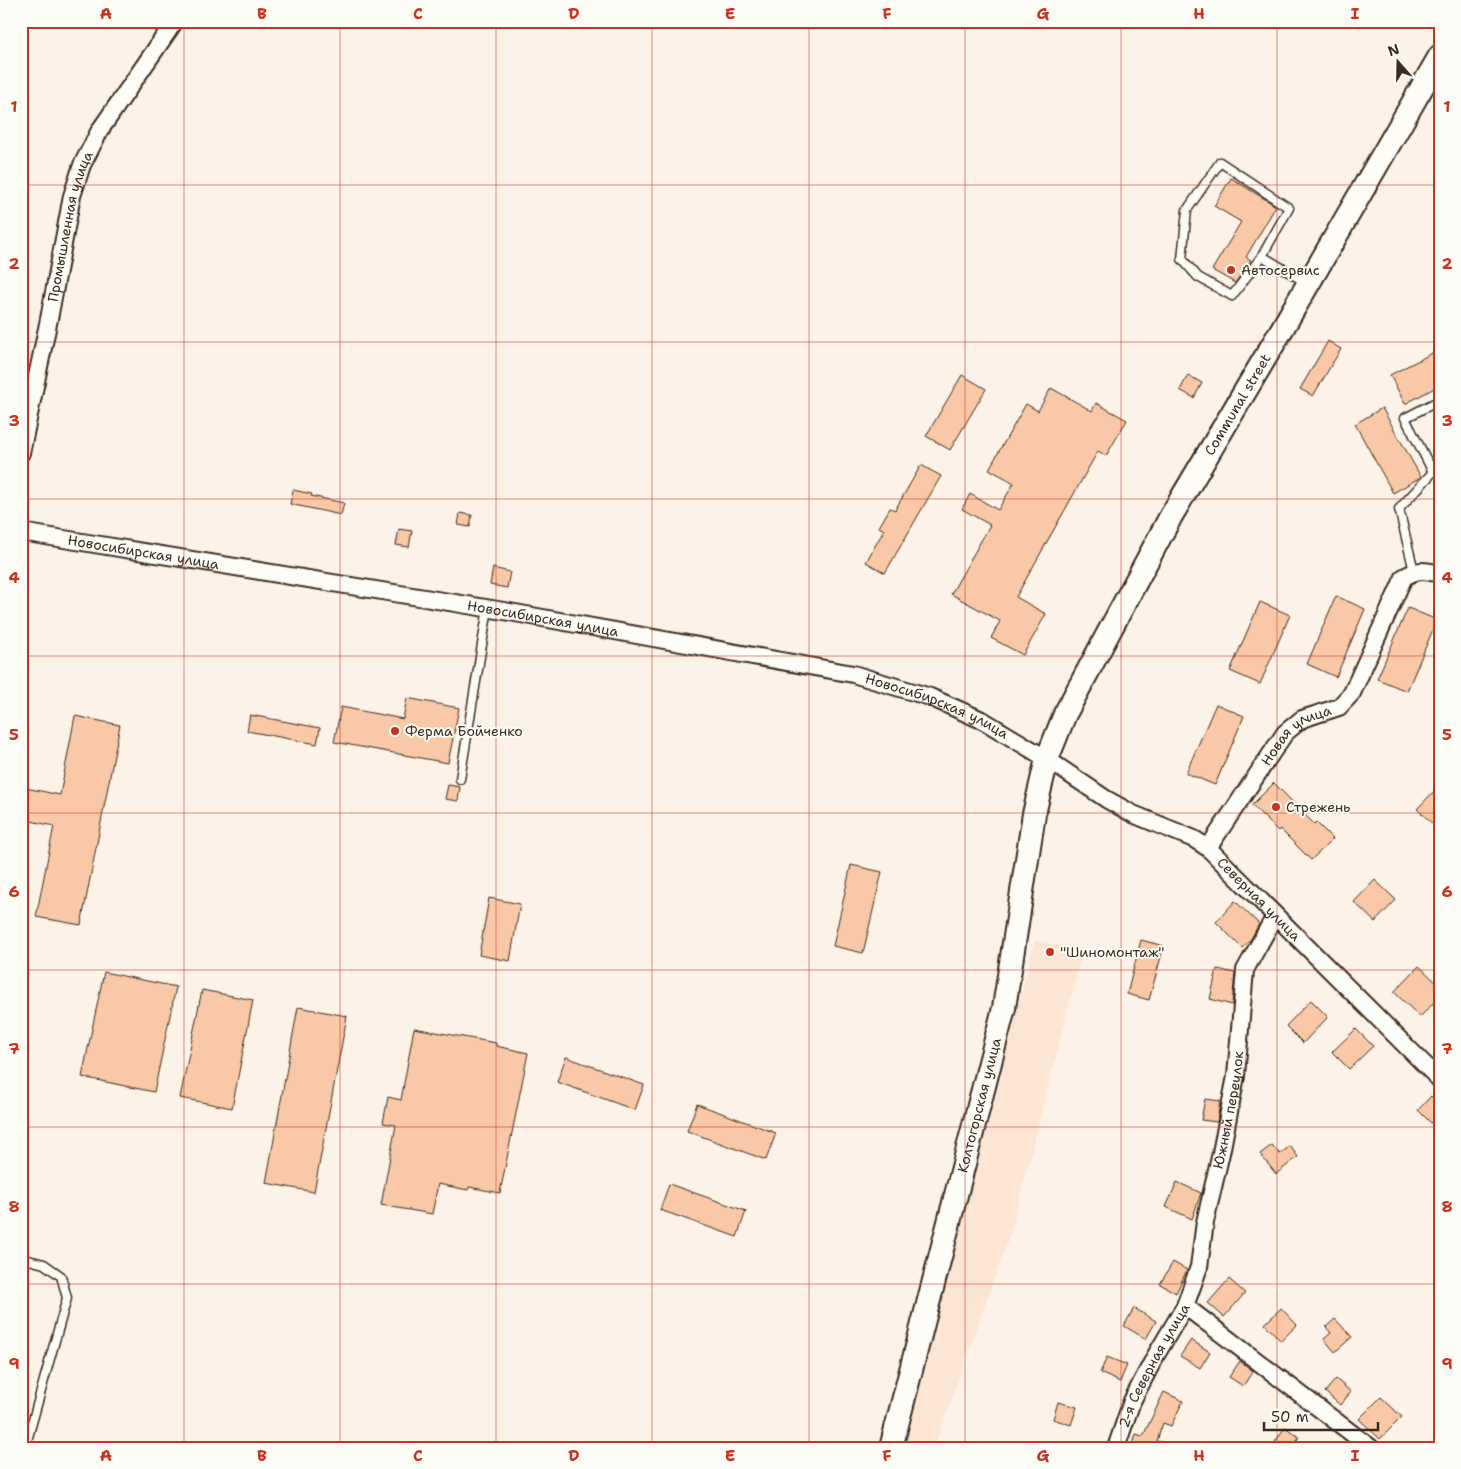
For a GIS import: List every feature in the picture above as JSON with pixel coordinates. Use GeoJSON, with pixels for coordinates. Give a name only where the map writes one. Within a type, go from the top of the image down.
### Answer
{"type":"FeatureCollection","features":[{"type":"Feature","properties":{"kind":"main road","name":"Communal street"},"geometry":{"type":"LineString","coordinates":[[1047,759],[1065,714],[1171,516],[1440,56]]}},
{"type":"Feature","properties":{"kind":"main road","name":"Колтогорская улица"},"geometry":{"type":"LineString","coordinates":[[891,1448],[1004,1008],[1034,814],[1047,759]]}},
{"type":"Feature","properties":{"kind":"street","name":"Промышленная улица"},"geometry":{"type":"LineString","coordinates":[[21,453],[72,196],[82,165],[100,130],[175,21]]}},
{"type":"Feature","properties":{"kind":"street","name":"Новосибирская улица"},"geometry":{"type":"LineString","coordinates":[[21,532],[488,608],[852,674],[930,697],[984,721],[1047,759]]}},
{"type":"Feature","properties":{"kind":"street"},"geometry":{"type":"LineString","coordinates":[[1414,571],[1426,570],[1440,574]]}},
{"type":"Feature","properties":{"kind":"street","name":"Новая улица"},"geometry":{"type":"LineString","coordinates":[[1208,848],[1285,733],[1302,719],[1339,706],[1352,693],[1404,577],[1414,571]]}},
{"type":"Feature","properties":{"kind":"street","name":"Северная улица"},"geometry":{"type":"LineString","coordinates":[[1047,759],[1106,799],[1133,814],[1194,839],[1208,848],[1440,1080]]}},
{"type":"Feature","properties":{"kind":"street","name":"Южный переулок"},"geometry":{"type":"LineString","coordinates":[[1185,1306],[1199,1267],[1206,1222],[1236,1076],[1245,970],[1275,916]]}},
{"type":"Feature","properties":{"kind":"street","name":"2-я Северная улица"},"geometry":{"type":"LineString","coordinates":[[1116,1448],[1132,1401],[1185,1306],[1371,1448]]}},
{"type":"Feature","properties":{"kind":"lane"},"geometry":{"type":"LineString","coordinates":[[1220,162],[1290,208],[1262,256],[1232,296],[1198,277],[1182,259],[1187,210],[1220,162]]}},
{"type":"Feature","properties":{"kind":"lane"},"geometry":{"type":"LineString","coordinates":[[1262,256],[1308,284]]}},
{"type":"Feature","properties":{"kind":"lane"},"geometry":{"type":"LineString","coordinates":[[1414,571],[1399,509],[1437,470],[1405,418],[1440,400]]}},
{"type":"Feature","properties":{"kind":"lane"},"geometry":{"type":"LineString","coordinates":[[460,779],[488,608]]}},
{"type":"Feature","properties":{"kind":"lane"},"geometry":{"type":"LineString","coordinates":[[21,1258],[44,1264],[61,1276],[67,1298],[25,1448]]}},
{"type":"Feature","properties":{"kind":"shaded area"},"geometry":{"type":"Polygon","coordinates":[[[1035,941],[1083,950],[1010,1234],[934,1448],[903,1448],[1035,941]]]}},
{"type":"Feature","properties":{"kind":"building"},"geometry":{"type":"Polygon","coordinates":[[[1231,178],[1276,206],[1246,257],[1251,260],[1235,283],[1212,270],[1241,222],[1214,206],[1231,178]]]}},
{"type":"Feature","properties":{"kind":"building"},"geometry":{"type":"Polygon","coordinates":[[[1328,341],[1341,349],[1313,396],[1300,389],[1328,341]]]}},
{"type":"Feature","properties":{"kind":"building"},"geometry":{"type":"Polygon","coordinates":[[[1440,349],[1440,385],[1405,404],[1390,375],[1440,349]]]}},
{"type":"Feature","properties":{"kind":"building"},"geometry":{"type":"Polygon","coordinates":[[[962,375],[986,389],[950,450],[926,436],[962,375]]]}},
{"type":"Feature","properties":{"kind":"building"},"geometry":{"type":"Polygon","coordinates":[[[1188,375],[1202,383],[1194,398],[1180,390],[1188,375]]]}},
{"type":"Feature","properties":{"kind":"building"},"geometry":{"type":"Polygon","coordinates":[[[1051,388],[1092,411],[1096,403],[1127,420],[1106,456],[1098,451],[1016,597],[1046,614],[1023,655],[991,638],[1000,621],[951,594],[990,525],[962,509],[970,494],[998,510],[1014,483],[989,469],[1026,404],[1038,411],[1051,388]]]}},
{"type":"Feature","properties":{"kind":"building"},"geometry":{"type":"Polygon","coordinates":[[[1382,408],[1421,477],[1393,493],[1355,424],[1382,408]]]}},
{"type":"Feature","properties":{"kind":"building"},"geometry":{"type":"Polygon","coordinates":[[[921,465],[941,476],[885,573],[866,562],[884,530],[879,527],[890,508],[895,510],[921,465]]]}},
{"type":"Feature","properties":{"kind":"building"},"geometry":{"type":"Polygon","coordinates":[[[293,490],[344,503],[341,515],[290,504],[293,490]]]}},
{"type":"Feature","properties":{"kind":"building"},"geometry":{"type":"Polygon","coordinates":[[[460,513],[472,515],[470,527],[458,525],[460,513]]]}},
{"type":"Feature","properties":{"kind":"building"},"geometry":{"type":"Polygon","coordinates":[[[399,529],[412,531],[409,547],[396,545],[399,529]]]}},
{"type":"Feature","properties":{"kind":"building"},"geometry":{"type":"Polygon","coordinates":[[[493,568],[510,572],[507,588],[490,585],[493,568]]]}},
{"type":"Feature","properties":{"kind":"building"},"geometry":{"type":"Polygon","coordinates":[[[1336,596],[1365,609],[1336,677],[1307,664],[1336,596]]]}},
{"type":"Feature","properties":{"kind":"building"},"geometry":{"type":"Polygon","coordinates":[[[1260,602],[1290,615],[1260,684],[1230,671],[1260,602]]]}},
{"type":"Feature","properties":{"kind":"building"},"geometry":{"type":"Polygon","coordinates":[[[1408,608],[1437,620],[1407,691],[1377,679],[1408,608]]]}},
{"type":"Feature","properties":{"kind":"building","name":"Ферма Бойченко"},"geometry":{"type":"Polygon","coordinates":[[[407,698],[459,708],[448,763],[334,742],[341,707],[403,719],[407,698]]]}},
{"type":"Feature","properties":{"kind":"building"},"geometry":{"type":"Polygon","coordinates":[[[1216,704],[1244,716],[1215,785],[1186,773],[1216,704]]]}},
{"type":"Feature","properties":{"kind":"building"},"geometry":{"type":"Polygon","coordinates":[[[250,715],[320,728],[317,744],[247,731],[250,715]]]}},
{"type":"Feature","properties":{"kind":"building"},"geometry":{"type":"Polygon","coordinates":[[[75,716],[120,725],[81,925],[36,917],[54,826],[21,819],[21,787],[60,795],[75,716]]]}},
{"type":"Feature","properties":{"kind":"building"},"geometry":{"type":"Polygon","coordinates":[[[1274,783],[1314,824],[1316,822],[1333,839],[1311,860],[1280,829],[1278,831],[1252,805],[1274,783]]]}},
{"type":"Feature","properties":{"kind":"building"},"geometry":{"type":"Polygon","coordinates":[[[448,785],[460,787],[458,801],[445,799],[448,785]]]}},
{"type":"Feature","properties":{"kind":"building"},"geometry":{"type":"Polygon","coordinates":[[[1440,785],[1440,831],[1417,809],[1440,785]]]}},
{"type":"Feature","properties":{"kind":"building"},"geometry":{"type":"Polygon","coordinates":[[[851,865],[882,872],[863,953],[833,946],[851,865]]]}},
{"type":"Feature","properties":{"kind":"building"},"geometry":{"type":"Polygon","coordinates":[[[1375,880],[1396,900],[1375,922],[1354,902],[1375,880]]]}},
{"type":"Feature","properties":{"kind":"building"},"geometry":{"type":"Polygon","coordinates":[[[489,898],[520,904],[510,961],[479,955],[489,898]]]}},
{"type":"Feature","properties":{"kind":"building"},"geometry":{"type":"Polygon","coordinates":[[[1235,901],[1259,924],[1251,939],[1242,948],[1216,922],[1235,901]]]}},
{"type":"Feature","properties":{"kind":"building"},"geometry":{"type":"Polygon","coordinates":[[[1141,940],[1164,946],[1149,1000],[1127,994],[1141,940]]]}},
{"type":"Feature","properties":{"kind":"building"},"geometry":{"type":"Polygon","coordinates":[[[1419,966],[1440,986],[1440,996],[1420,1017],[1394,992],[1419,966]]]}},
{"type":"Feature","properties":{"kind":"building"},"geometry":{"type":"Polygon","coordinates":[[[1217,969],[1235,973],[1232,1005],[1210,999],[1217,969]]]}},
{"type":"Feature","properties":{"kind":"building"},"geometry":{"type":"Polygon","coordinates":[[[104,972],[176,987],[154,1092],[82,1077],[104,972]]]}},
{"type":"Feature","properties":{"kind":"building"},"geometry":{"type":"Polygon","coordinates":[[[202,990],[253,1000],[232,1108],[180,1098],[202,990]]]}},
{"type":"Feature","properties":{"kind":"building"},"geometry":{"type":"Polygon","coordinates":[[[1311,1000],[1328,1017],[1303,1043],[1286,1026],[1311,1000]]]}},
{"type":"Feature","properties":{"kind":"building"},"geometry":{"type":"Polygon","coordinates":[[[298,1007],[347,1016],[314,1192],[266,1183],[298,1007]]]}},
{"type":"Feature","properties":{"kind":"building"},"geometry":{"type":"Polygon","coordinates":[[[414,1028],[496,1043],[496,1046],[528,1053],[500,1193],[469,1187],[468,1190],[438,1184],[432,1214],[381,1205],[396,1125],[383,1123],[388,1097],[401,1100],[414,1028]]]}},
{"type":"Feature","properties":{"kind":"building"},"geometry":{"type":"Polygon","coordinates":[[[1356,1029],[1373,1046],[1349,1069],[1332,1052],[1356,1029]]]}},
{"type":"Feature","properties":{"kind":"building"},"geometry":{"type":"Polygon","coordinates":[[[566,1057],[644,1085],[635,1110],[557,1082],[566,1057]]]}},
{"type":"Feature","properties":{"kind":"building"},"geometry":{"type":"Polygon","coordinates":[[[1431,1096],[1440,1105],[1440,1132],[1418,1110],[1431,1096]]]}},
{"type":"Feature","properties":{"kind":"building"},"geometry":{"type":"Polygon","coordinates":[[[1205,1099],[1220,1101],[1217,1122],[1201,1120],[1205,1099]]]}},
{"type":"Feature","properties":{"kind":"building"},"geometry":{"type":"Polygon","coordinates":[[[697,1104],[776,1133],[766,1160],[687,1131],[697,1104]]]}},
{"type":"Feature","properties":{"kind":"building"},"geometry":{"type":"Polygon","coordinates":[[[1272,1145],[1280,1154],[1290,1146],[1298,1157],[1276,1174],[1260,1154],[1272,1145]]]}},
{"type":"Feature","properties":{"kind":"building"},"geometry":{"type":"Polygon","coordinates":[[[1177,1182],[1201,1193],[1192,1219],[1166,1207],[1177,1182]]]}},
{"type":"Feature","properties":{"kind":"building"},"geometry":{"type":"Polygon","coordinates":[[[669,1184],[746,1211],[737,1237],[660,1210],[669,1184]]]}},
{"type":"Feature","properties":{"kind":"building"},"geometry":{"type":"Polygon","coordinates":[[[1173,1262],[1187,1270],[1176,1293],[1160,1284],[1173,1262]]]}},
{"type":"Feature","properties":{"kind":"building"},"geometry":{"type":"Polygon","coordinates":[[[1229,1279],[1245,1293],[1224,1317],[1208,1303],[1229,1279]]]}},
{"type":"Feature","properties":{"kind":"building"},"geometry":{"type":"Polygon","coordinates":[[[1134,1308],[1156,1321],[1146,1339],[1124,1326],[1134,1308]]]}},
{"type":"Feature","properties":{"kind":"building"},"geometry":{"type":"Polygon","coordinates":[[[1281,1308],[1297,1325],[1281,1341],[1265,1324],[1281,1308]]]}},
{"type":"Feature","properties":{"kind":"building"},"geometry":{"type":"Polygon","coordinates":[[[1335,1319],[1352,1337],[1335,1352],[1324,1339],[1331,1333],[1326,1327],[1335,1319]]]}},
{"type":"Feature","properties":{"kind":"building"},"geometry":{"type":"Polygon","coordinates":[[[1191,1340],[1210,1352],[1200,1368],[1180,1356],[1191,1340]]]}},
{"type":"Feature","properties":{"kind":"building"},"geometry":{"type":"Polygon","coordinates":[[[1107,1357],[1127,1365],[1120,1382],[1100,1373],[1107,1357]]]}},
{"type":"Feature","properties":{"kind":"building"},"geometry":{"type":"Polygon","coordinates":[[[1240,1361],[1253,1371],[1243,1386],[1229,1377],[1240,1361]]]}},
{"type":"Feature","properties":{"kind":"building"},"geometry":{"type":"Polygon","coordinates":[[[1336,1379],[1351,1392],[1340,1405],[1325,1392],[1336,1379]]]}},
{"type":"Feature","properties":{"kind":"building"},"geometry":{"type":"Polygon","coordinates":[[[1164,1392],[1183,1401],[1171,1426],[1163,1423],[1157,1441],[1172,1445],[1171,1448],[1132,1448],[1136,1434],[1143,1436],[1164,1392]]]}},
{"type":"Feature","properties":{"kind":"building"},"geometry":{"type":"Polygon","coordinates":[[[1381,1397],[1402,1417],[1380,1439],[1359,1419],[1381,1397]]]}},
{"type":"Feature","properties":{"kind":"building"},"geometry":{"type":"Polygon","coordinates":[[[1058,1402],[1077,1407],[1071,1425],[1053,1419],[1058,1402]]]}},
{"type":"Feature","properties":{"kind":"building"},"geometry":{"type":"Polygon","coordinates":[[[1285,1427],[1299,1437],[1292,1448],[1271,1448],[1285,1427]]]}},
{"type":"Feature","properties":{"kind":"place","name":"Автосервис"},"geometry":{"type":"Point","coordinates":[1231,270]}},
{"type":"Feature","properties":{"kind":"place","name":"Ферма Бойченко"},"geometry":{"type":"Point","coordinates":[395,731]}},
{"type":"Feature","properties":{"kind":"place","name":"Стрежень"},"geometry":{"type":"Point","coordinates":[1276,807]}},
{"type":"Feature","properties":{"kind":"place","name":"\"Шиномонтаж\""},"geometry":{"type":"Point","coordinates":[1050,952]}}]}
